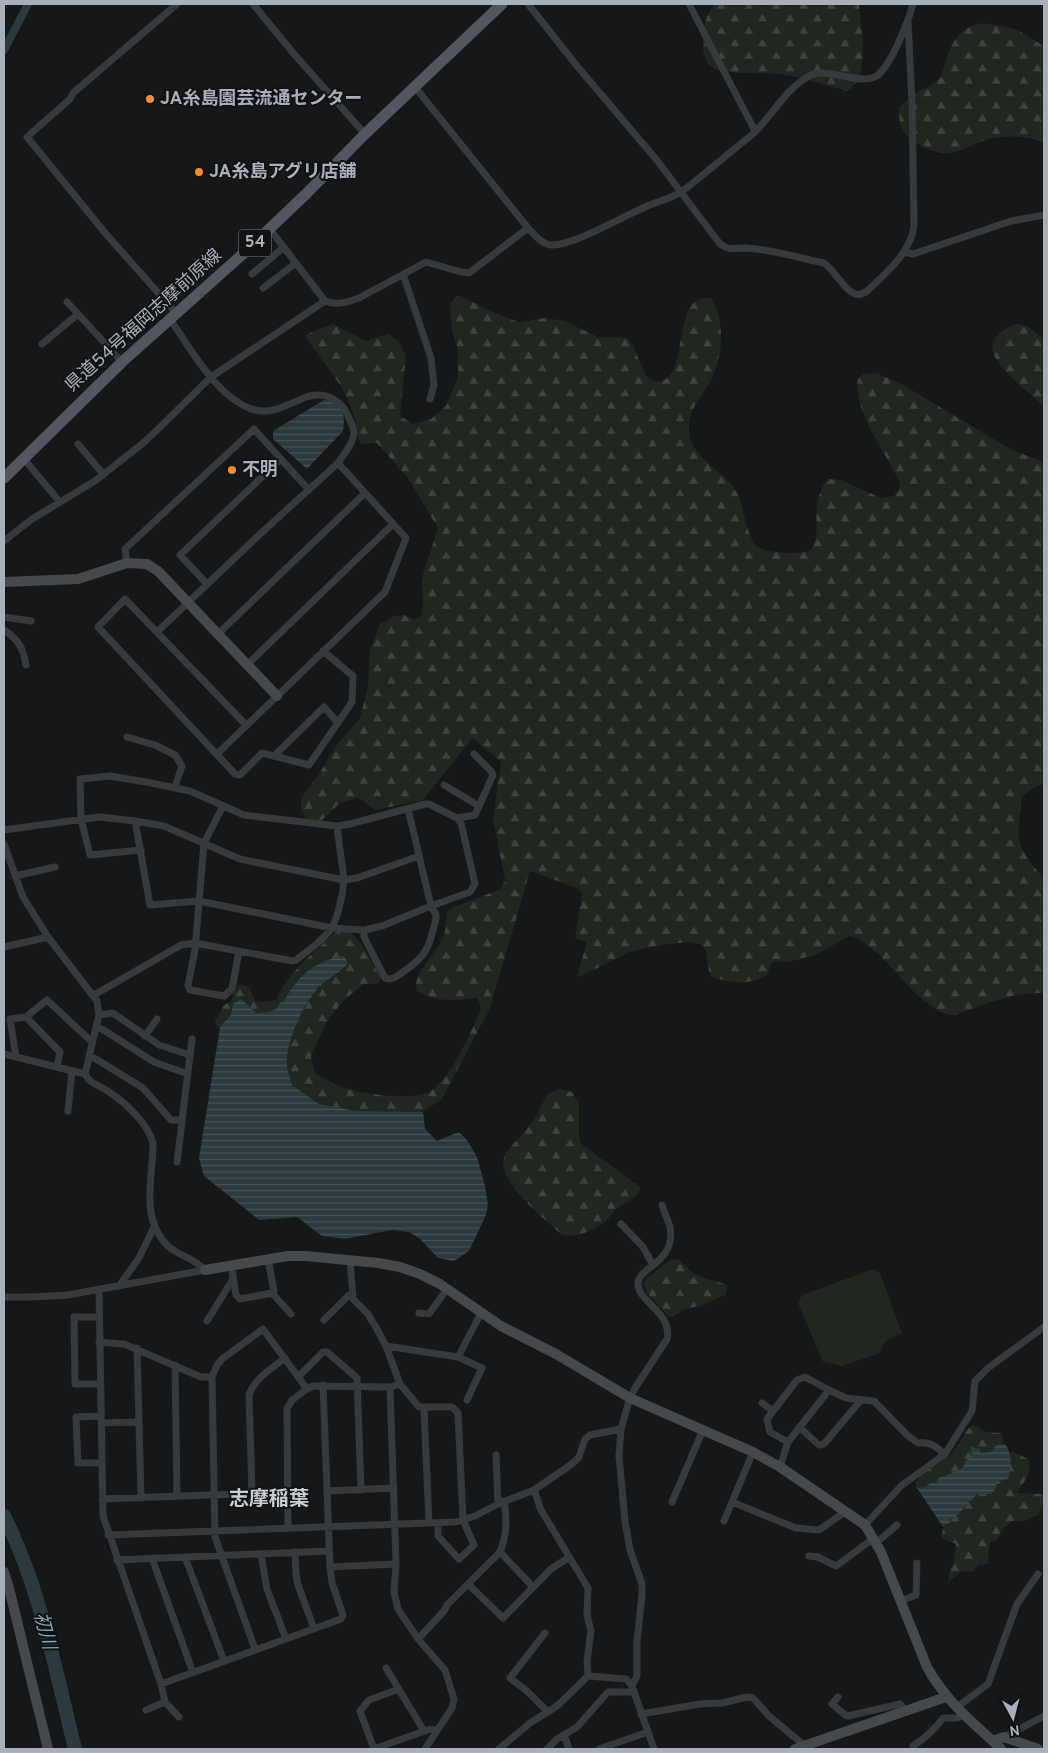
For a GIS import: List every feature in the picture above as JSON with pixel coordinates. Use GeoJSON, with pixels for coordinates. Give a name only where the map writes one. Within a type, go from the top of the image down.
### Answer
{"type":"FeatureCollection","features":[{"type":"Feature","properties":{"kind":"main road","name":"県道54号福岡志摩前原線"},"geometry":{"type":"LineString","coordinates":[[4,478],[122,362],[195,298],[306,194],[364,134],[502,4]]}},
{"type":"Feature","properties":{"kind":"street"},"geometry":{"type":"LineString","coordinates":[[157,632],[338,463],[348,449],[354,432],[348,414],[341,403],[327,396],[310,396],[280,409],[256,410],[234,400],[211,377],[173,316],[27,137],[70,98],[73,93],[177,4]]}},
{"type":"Feature","properties":{"kind":"street"},"geometry":{"type":"LineString","coordinates":[[253,4],[364,134]]}},
{"type":"Feature","properties":{"kind":"street"},"geometry":{"type":"LineString","coordinates":[[528,4],[656,160],[716,240],[725,248],[758,249],[824,263],[832,269],[852,293],[859,295],[866,292],[905,252],[912,239],[914,228],[912,101],[908,22]]}},
{"type":"Feature","properties":{"kind":"street"},"geometry":{"type":"LineString","coordinates":[[689,4],[756,132]]}},
{"type":"Feature","properties":{"kind":"street"},"geometry":{"type":"LineString","coordinates":[[415,87],[528,228],[541,241],[549,245],[558,245],[574,240],[641,208],[680,193],[756,132],[780,101],[810,76],[820,73],[866,78],[878,74],[891,56],[908,22],[913,4]]}},
{"type":"Feature","properties":{"kind":"street"},"geometry":{"type":"LineString","coordinates":[[905,252],[914,254],[1011,221],[1044,215]]}},
{"type":"Feature","properties":{"kind":"street"},"geometry":{"type":"LineString","coordinates":[[269,228],[325,301],[335,304],[349,302],[426,262],[469,273],[528,228]]}},
{"type":"Feature","properties":{"kind":"street"},"geometry":{"type":"LineString","coordinates":[[252,274],[284,247]]}},
{"type":"Feature","properties":{"kind":"street"},"geometry":{"type":"LineString","coordinates":[[264,288],[296,263]]}},
{"type":"Feature","properties":{"kind":"street"},"geometry":{"type":"LineString","coordinates":[[403,274],[431,358],[434,385],[430,399]]}},
{"type":"Feature","properties":{"kind":"street"},"geometry":{"type":"LineString","coordinates":[[4,541],[59,501],[95,481],[156,432],[211,377],[325,301]]}},
{"type":"Feature","properties":{"kind":"street"},"geometry":{"type":"LineString","coordinates":[[67,302],[122,362]]}},
{"type":"Feature","properties":{"kind":"street"},"geometry":{"type":"LineString","coordinates":[[42,344],[78,314]]}},
{"type":"Feature","properties":{"kind":"street"},"geometry":{"type":"LineString","coordinates":[[127,563],[125,549],[254,429],[309,490]]}},
{"type":"Feature","properties":{"kind":"street"},"geometry":{"type":"LineString","coordinates":[[78,444],[103,474]]}},
{"type":"Feature","properties":{"kind":"street"},"geometry":{"type":"LineString","coordinates":[[24,459],[59,501]]}},
{"type":"Feature","properties":{"kind":"street"},"geometry":{"type":"LineString","coordinates":[[207,584],[180,555],[281,459]]}},
{"type":"Feature","properties":{"kind":"street"},"geometry":{"type":"LineString","coordinates":[[217,754],[385,592],[406,538],[338,463]]}},
{"type":"Feature","properties":{"kind":"street"},"geometry":{"type":"LineString","coordinates":[[218,634],[365,493]]}},
{"type":"Feature","properties":{"kind":"street"},"geometry":{"type":"LineString","coordinates":[[247,665],[393,524]]}},
{"type":"Feature","properties":{"kind":"street"},"geometry":{"type":"LineString","coordinates":[[4,582],[78,579],[127,563],[147,564],[158,571],[276,696]]}},
{"type":"Feature","properties":{"kind":"street"},"geometry":{"type":"LineString","coordinates":[[246,726],[125,599],[98,627],[235,774],[240,776],[262,753],[309,765],[352,702],[353,676],[323,651]]}},
{"type":"Feature","properties":{"kind":"street"},"geometry":{"type":"LineString","coordinates":[[4,617],[31,620]]}},
{"type":"Feature","properties":{"kind":"street"},"geometry":{"type":"LineString","coordinates":[[4,630],[17,639],[22,646],[26,666]]}},
{"type":"Feature","properties":{"kind":"street"},"geometry":{"type":"LineString","coordinates":[[274,756],[324,707],[338,723]]}},
{"type":"Feature","properties":{"kind":"street"},"geometry":{"type":"LineString","coordinates":[[127,737],[155,745],[175,755],[182,766],[175,787]]}},
{"type":"Feature","properties":{"kind":"street"},"geometry":{"type":"LineString","coordinates":[[457,818],[475,814],[493,776],[491,771],[474,754]]}},
{"type":"Feature","properties":{"kind":"street"},"geometry":{"type":"LineString","coordinates":[[136,821],[141,850],[150,905],[199,901],[332,928],[364,930],[382,926],[470,892],[475,884],[460,823],[457,818],[429,804],[336,826],[252,816],[223,806],[190,791],[175,787],[110,776],[80,778],[82,819],[90,855],[141,850]]}},
{"type":"Feature","properties":{"kind":"street"},"geometry":{"type":"LineString","coordinates":[[444,785],[479,806]]}},
{"type":"Feature","properties":{"kind":"street"},"geometry":{"type":"LineString","coordinates":[[223,806],[204,843],[195,943],[188,985],[190,990],[224,996],[232,989],[239,950]]}},
{"type":"Feature","properties":{"kind":"street"},"geometry":{"type":"LineString","coordinates":[[364,930],[364,937],[386,978],[394,979],[418,962],[430,944],[436,915],[431,906],[408,809]]}},
{"type":"Feature","properties":{"kind":"street"},"geometry":{"type":"LineString","coordinates":[[4,830],[99,817],[136,821],[164,826],[204,843],[228,856],[344,880],[357,878],[419,856]]}},
{"type":"Feature","properties":{"kind":"street"},"geometry":{"type":"LineString","coordinates":[[94,995],[176,947],[195,943],[296,960],[332,928],[342,896],[344,880],[336,826]]}},
{"type":"Feature","properties":{"kind":"street"},"geometry":{"type":"LineString","coordinates":[[4,844],[24,897],[48,937],[98,1001],[99,1015],[85,1074],[89,1082],[117,1097],[148,1129],[151,1135],[153,1149],[149,1209],[154,1227],[169,1246],[178,1253],[199,1263],[205,1270]]}},
{"type":"Feature","properties":{"kind":"street"},"geometry":{"type":"LineString","coordinates":[[15,876],[54,867]]}},
{"type":"Feature","properties":{"kind":"street"},"geometry":{"type":"LineString","coordinates":[[4,947],[48,937]]}},
{"type":"Feature","properties":{"kind":"street"},"geometry":{"type":"LineString","coordinates":[[16,1056],[10,1019],[26,1017],[47,1000],[92,1042]]}},
{"type":"Feature","properties":{"kind":"street"},"geometry":{"type":"LineString","coordinates":[[99,1015],[113,1013],[159,1045],[190,1055]]}},
{"type":"Feature","properties":{"kind":"street"},"geometry":{"type":"LineString","coordinates":[[26,1017],[60,1052],[57,1067]]}},
{"type":"Feature","properties":{"kind":"street"},"geometry":{"type":"LineString","coordinates":[[145,1036],[157,1019]]}},
{"type":"Feature","properties":{"kind":"street"},"geometry":{"type":"LineString","coordinates":[[96,1027],[154,1062],[188,1074]]}},
{"type":"Feature","properties":{"kind":"street"},"geometry":{"type":"LineString","coordinates":[[177,1162],[192,1039]]}},
{"type":"Feature","properties":{"kind":"street"},"geometry":{"type":"LineString","coordinates":[[4,1054],[85,1074]]}},
{"type":"Feature","properties":{"kind":"street"},"geometry":{"type":"LineString","coordinates":[[89,1056],[143,1088],[171,1120],[182,1120]]}},
{"type":"Feature","properties":{"kind":"street"},"geometry":{"type":"LineString","coordinates":[[68,1111],[72,1070]]}},
{"type":"Feature","properties":{"kind":"street"},"geometry":{"type":"LineString","coordinates":[[633,1689],[637,1676],[637,1641],[642,1584],[630,1550],[619,1456],[621,1430],[630,1398],[667,1339],[668,1332],[660,1314],[639,1290],[638,1282],[642,1273],[660,1260],[667,1252],[670,1227],[662,1205]]}},
{"type":"Feature","properties":{"kind":"street"},"geometry":{"type":"LineString","coordinates":[[620,1224],[643,1247],[654,1265]]}},
{"type":"Feature","properties":{"kind":"street"},"geometry":{"type":"LineString","coordinates":[[119,1286],[139,1258],[154,1227]]}},
{"type":"Feature","properties":{"kind":"street"},"geometry":{"type":"LineString","coordinates":[[4,1297],[49,1297],[100,1290],[268,1259],[306,1256],[400,1267],[420,1274],[447,1289],[501,1326],[556,1354],[630,1398],[753,1452],[780,1467],[865,1525],[875,1540],[927,1668],[946,1697],[1001,1749]]}},
{"type":"Feature","properties":{"kind":"street"},"geometry":{"type":"LineString","coordinates":[[268,1259],[274,1291],[272,1293]]}},
{"type":"Feature","properties":{"kind":"street"},"geometry":{"type":"LineString","coordinates":[[350,1260],[353,1298],[368,1314],[386,1346],[400,1384],[415,1405],[424,1408],[452,1407],[458,1413],[463,1520],[474,1545],[459,1559],[438,1536],[438,1522]]}},
{"type":"Feature","properties":{"kind":"street"},"geometry":{"type":"LineString","coordinates":[[231,1265],[236,1295],[240,1299],[272,1293]]}},
{"type":"Feature","properties":{"kind":"street"},"geometry":{"type":"LineString","coordinates":[[207,1321],[233,1279]]}},
{"type":"Feature","properties":{"kind":"street"},"geometry":{"type":"LineString","coordinates":[[419,1313],[429,1314],[447,1289]]}},
{"type":"Feature","properties":{"kind":"street"},"geometry":{"type":"LineString","coordinates":[[100,1290],[103,1516],[166,1702],[179,1717]]}},
{"type":"Feature","properties":{"kind":"street"},"geometry":{"type":"LineString","coordinates":[[272,1293],[291,1314]]}},
{"type":"Feature","properties":{"kind":"street"},"geometry":{"type":"LineString","coordinates":[[324,1320],[348,1295],[352,1294]]}},
{"type":"Feature","properties":{"kind":"street"},"geometry":{"type":"LineString","coordinates":[[458,1357],[482,1313]]}},
{"type":"Feature","properties":{"kind":"street"},"geometry":{"type":"LineString","coordinates":[[99,1317],[74,1316],[76,1384],[100,1384]]}},
{"type":"Feature","properties":{"kind":"street"},"geometry":{"type":"LineString","coordinates":[[865,1525],[901,1486],[945,1454],[972,1411],[975,1381],[988,1368],[1044,1327]]}},
{"type":"Feature","properties":{"kind":"street"},"geometry":{"type":"LineString","coordinates":[[255,1649],[221,1556],[214,1531],[212,1377],[222,1359],[262,1329],[308,1388]]}},
{"type":"Feature","properties":{"kind":"street"},"geometry":{"type":"LineString","coordinates":[[100,1342],[124,1344],[137,1348],[201,1377],[212,1377]]}},
{"type":"Feature","properties":{"kind":"street"},"geometry":{"type":"LineString","coordinates":[[386,1346],[458,1357],[482,1368],[467,1400]]}},
{"type":"Feature","properties":{"kind":"street"},"geometry":{"type":"LineString","coordinates":[[137,1348],[141,1498]]}},
{"type":"Feature","properties":{"kind":"street"},"geometry":{"type":"LineString","coordinates":[[298,1376],[323,1352],[327,1352],[357,1378],[361,1490]]}},
{"type":"Feature","properties":{"kind":"street"},"geometry":{"type":"LineString","coordinates":[[252,1494],[249,1395],[257,1380],[285,1358]]}},
{"type":"Feature","properties":{"kind":"street"},"geometry":{"type":"LineString","coordinates":[[175,1365],[177,1496]]}},
{"type":"Feature","properties":{"kind":"street"},"geometry":{"type":"LineString","coordinates":[[788,1442],[770,1432],[767,1419],[797,1380],[805,1377],[846,1398],[874,1401],[918,1443],[926,1442],[932,1444],[945,1454]]}},
{"type":"Feature","properties":{"kind":"street"},"geometry":{"type":"LineString","coordinates":[[288,1528],[286,1409],[292,1400],[313,1386],[390,1387],[400,1384]]}},
{"type":"Feature","properties":{"kind":"street"},"geometry":{"type":"LineString","coordinates":[[161,1684],[341,1619],[343,1615],[332,1583],[330,1567],[323,1385]]}},
{"type":"Feature","properties":{"kind":"street"},"geometry":{"type":"LineString","coordinates":[[390,1387],[396,1564],[394,1592],[398,1609],[418,1639],[446,1670],[454,1699],[452,1708],[425,1749]]}},
{"type":"Feature","properties":{"kind":"street"},"geometry":{"type":"LineString","coordinates":[[780,1467],[788,1442],[830,1390]]}},
{"type":"Feature","properties":{"kind":"street"},"geometry":{"type":"LineString","coordinates":[[799,1427],[819,1445],[824,1444],[862,1400]]}},
{"type":"Feature","properties":{"kind":"street"},"geometry":{"type":"LineString","coordinates":[[762,1402],[772,1411]]}},
{"type":"Feature","properties":{"kind":"street"},"geometry":{"type":"LineString","coordinates":[[424,1408],[429,1523]]}},
{"type":"Feature","properties":{"kind":"street"},"geometry":{"type":"LineString","coordinates":[[101,1463],[78,1463],[76,1417],[138,1422]]}},
{"type":"Feature","properties":{"kind":"street"},"geometry":{"type":"LineString","coordinates":[[108,1535],[429,1523],[463,1520],[501,1502],[534,1490],[572,1464],[578,1457],[582,1444],[590,1435],[621,1430]]}},
{"type":"Feature","properties":{"kind":"street"},"geometry":{"type":"LineString","coordinates":[[672,1502],[703,1430]]}},
{"type":"Feature","properties":{"kind":"street"},"geometry":{"type":"LineString","coordinates":[[724,1521],[753,1452]]}},
{"type":"Feature","properties":{"kind":"street"},"geometry":{"type":"LineString","coordinates":[[418,1639],[444,1611],[447,1604],[500,1552],[507,1528],[501,1502],[496,1455]]}},
{"type":"Feature","properties":{"kind":"street"},"geometry":{"type":"LineString","coordinates":[[327,1491],[394,1488]]}},
{"type":"Feature","properties":{"kind":"street"},"geometry":{"type":"LineString","coordinates":[[534,1490],[541,1510],[565,1549],[568,1558],[588,1588],[587,1615],[591,1631],[587,1661],[588,1676]]}},
{"type":"Feature","properties":{"kind":"street"},"geometry":{"type":"LineString","coordinates":[[102,1500],[287,1492]]}},
{"type":"Feature","properties":{"kind":"street"},"geometry":{"type":"LineString","coordinates":[[732,1502],[796,1528],[819,1530],[845,1512]]}},
{"type":"Feature","properties":{"kind":"street"},"geometry":{"type":"LineString","coordinates":[[809,1556],[836,1566],[897,1525]]}},
{"type":"Feature","properties":{"kind":"street"},"geometry":{"type":"LineString","coordinates":[[118,1560],[329,1551]]}},
{"type":"Feature","properties":{"kind":"street"},"geometry":{"type":"LineString","coordinates":[[295,1552],[298,1585],[314,1628]]}},
{"type":"Feature","properties":{"kind":"street"},"geometry":{"type":"LineString","coordinates":[[500,1552],[534,1587]]}},
{"type":"Feature","properties":{"kind":"street"},"geometry":{"type":"LineString","coordinates":[[261,1554],[267,1589],[286,1639]]}},
{"type":"Feature","properties":{"kind":"street"},"geometry":{"type":"LineString","coordinates":[[186,1557],[224,1661]]}},
{"type":"Feature","properties":{"kind":"street"},"geometry":{"type":"LineString","coordinates":[[152,1558],[192,1673]]}},
{"type":"Feature","properties":{"kind":"street"},"geometry":{"type":"LineString","coordinates":[[468,1584],[502,1618],[551,1569],[568,1558]]}},
{"type":"Feature","properties":{"kind":"street"},"geometry":{"type":"LineString","coordinates":[[901,1602],[916,1596],[917,1563]]}},
{"type":"Feature","properties":{"kind":"street"},"geometry":{"type":"LineString","coordinates":[[330,1567],[396,1564]]}},
{"type":"Feature","properties":{"kind":"street"},"geometry":{"type":"LineString","coordinates":[[4,1572],[48,1749]]}},
{"type":"Feature","properties":{"kind":"street"},"geometry":{"type":"LineString","coordinates":[[913,1746],[937,1727],[943,1718],[957,1718],[988,1684],[1017,1604],[1038,1574]]}},
{"type":"Feature","properties":{"kind":"street"},"geometry":{"type":"LineString","coordinates":[[545,1633],[510,1678],[527,1690],[548,1712]]}},
{"type":"Feature","properties":{"kind":"street"},"geometry":{"type":"LineString","coordinates":[[386,1668],[424,1731]]}},
{"type":"Feature","properties":{"kind":"street"},"geometry":{"type":"LineString","coordinates":[[499,1749],[530,1723],[557,1706],[588,1676],[626,1679],[633,1689],[654,1749]]}},
{"type":"Feature","properties":{"kind":"street"},"geometry":{"type":"LineString","coordinates":[[547,1749],[557,1739],[577,1728],[608,1692],[633,1689]]}},
{"type":"Feature","properties":{"kind":"street"},"geometry":{"type":"LineString","coordinates":[[399,1690],[369,1700],[360,1711],[374,1749],[430,1729],[437,1731]]}},
{"type":"Feature","properties":{"kind":"street"},"geometry":{"type":"LineString","coordinates":[[641,1714],[700,1704],[722,1703],[747,1697],[752,1698],[800,1748],[946,1697]]}},
{"type":"Feature","properties":{"kind":"street"},"geometry":{"type":"LineString","coordinates":[[838,1698],[832,1704],[848,1716],[900,1704],[906,1711]]}},
{"type":"Feature","properties":{"kind":"street"},"geometry":{"type":"LineString","coordinates":[[148,1709],[166,1702]]}},
{"type":"Feature","properties":{"kind":"street"},"geometry":{"type":"LineString","coordinates":[[993,1741],[1044,1716]]}},
{"type":"Feature","properties":{"kind":"street"},"geometry":{"type":"LineString","coordinates":[[599,1749],[648,1732]]}},
{"type":"Feature","properties":{"kind":"street"},"geometry":{"type":"LineString","coordinates":[[564,1735],[569,1749]]}},
{"type":"Feature","properties":{"kind":"street"},"geometry":{"type":"LineString","coordinates":[[1004,1737],[1038,1749]]}},
{"type":"Feature","properties":{"kind":"green space"},"geometry":{"type":"Polygon","coordinates":[[[714,4],[859,4],[863,51],[862,64],[854,85],[847,91],[789,75],[731,72],[714,68],[706,60],[703,32],[708,13],[714,4]]]}},
{"type":"Feature","properties":{"kind":"green space"},"geometry":{"type":"Polygon","coordinates":[[[984,23],[1015,29],[1044,46],[1044,143],[1020,137],[1007,137],[988,139],[951,153],[924,148],[903,131],[899,108],[913,95],[939,79],[950,49],[959,34],[974,25],[984,23]]]}},
{"type":"Feature","properties":{"kind":"green space"},"geometry":{"type":"Polygon","coordinates":[[[456,296],[463,297],[495,313],[519,322],[545,318],[565,321],[598,337],[628,339],[646,375],[652,380],[660,382],[671,374],[677,362],[688,311],[699,299],[711,298],[716,307],[721,328],[720,351],[710,382],[691,414],[690,437],[700,455],[723,475],[736,491],[750,536],[758,547],[762,549],[792,553],[806,552],[813,547],[816,536],[818,499],[828,479],[841,480],[881,498],[894,496],[899,490],[900,482],[869,427],[861,408],[857,384],[858,379],[863,374],[876,373],[898,382],[1012,450],[1044,462],[1044,784],[1033,788],[1022,797],[1019,833],[1027,858],[1044,878],[1044,993],[1021,994],[988,1003],[956,1015],[943,1013],[929,1005],[916,994],[877,953],[863,942],[850,936],[815,955],[788,962],[774,961],[767,975],[754,981],[733,982],[712,977],[709,972],[706,950],[700,944],[689,942],[661,945],[630,952],[579,977],[577,976],[587,942],[575,938],[582,893],[577,888],[530,871],[490,1008],[442,1099],[423,1112],[356,1111],[319,1104],[292,1085],[288,1072],[288,1049],[298,1019],[321,985],[339,973],[348,963],[344,956],[305,972],[298,979],[281,1006],[269,1014],[256,1013],[233,1004],[231,1015],[220,1027],[217,1026],[215,1022],[223,1006],[231,1001],[238,985],[248,986],[255,1001],[276,1000],[287,981],[301,964],[333,934],[340,931],[350,931],[361,944],[382,978],[378,984],[364,984],[344,1000],[326,1023],[311,1057],[315,1073],[328,1081],[350,1090],[386,1096],[411,1096],[429,1092],[445,1077],[452,1066],[481,1008],[477,998],[438,999],[417,991],[416,984],[421,970],[441,942],[446,926],[447,912],[451,908],[501,889],[505,879],[493,819],[501,762],[474,739],[471,740],[423,800],[375,810],[363,800],[357,798],[339,804],[322,820],[318,821],[306,818],[301,809],[301,798],[319,774],[336,746],[360,718],[368,686],[370,650],[380,624],[394,616],[404,615],[415,620],[421,616],[423,607],[422,578],[438,528],[408,478],[377,443],[361,444],[356,422],[344,391],[305,335],[333,324],[366,341],[388,334],[398,340],[406,356],[400,416],[413,424],[431,419],[446,406],[458,377],[458,350],[452,331],[450,304],[456,296]]]}},
{"type":"Feature","properties":{"kind":"green space"},"geometry":{"type":"Polygon","coordinates":[[[1016,324],[1021,324],[1035,331],[1044,340],[1044,406],[1007,373],[993,352],[993,340],[1003,330],[1016,324]]]}},
{"type":"Feature","properties":{"kind":"green space"},"geometry":{"type":"Polygon","coordinates":[[[560,1089],[572,1092],[579,1103],[579,1134],[581,1144],[640,1187],[638,1194],[616,1209],[603,1224],[592,1230],[568,1236],[562,1235],[522,1198],[512,1186],[503,1163],[506,1153],[530,1125],[548,1093],[560,1089]]]}},
{"type":"Feature","properties":{"kind":"green space"},"geometry":{"type":"Polygon","coordinates":[[[678,1259],[700,1276],[727,1285],[726,1294],[700,1306],[685,1309],[672,1317],[668,1316],[647,1293],[643,1284],[646,1279],[670,1260],[678,1259]]]}},
{"type":"Feature","properties":{"kind":"green space"},"geometry":{"type":"Polygon","coordinates":[[[873,1269],[880,1273],[902,1333],[885,1342],[880,1353],[842,1366],[823,1362],[798,1303],[802,1295],[873,1269]]]}},
{"type":"Feature","properties":{"kind":"green space"},"geometry":{"type":"Polygon","coordinates":[[[973,1424],[985,1432],[1001,1433],[1004,1442],[995,1451],[979,1458],[938,1484],[923,1489],[916,1489],[919,1477],[947,1458],[973,1424]]]}},
{"type":"Feature","properties":{"kind":"green space"},"geometry":{"type":"Polygon","coordinates":[[[1012,1451],[1030,1460],[1029,1474],[1017,1493],[1044,1494],[1044,1501],[1039,1514],[1024,1521],[1011,1521],[1002,1530],[998,1539],[990,1543],[988,1564],[978,1565],[973,1572],[962,1571],[948,1583],[956,1544],[941,1538],[945,1520],[1012,1451]]]}},
{"type":"Feature","properties":{"kind":"shaded area"},"geometry":{"type":"Polygon","coordinates":[[[324,400],[335,402],[343,410],[343,431],[307,469],[273,439],[273,431],[324,400]]]}},
{"type":"Feature","properties":{"kind":"shaded area"},"geometry":{"type":"Polygon","coordinates":[[[344,956],[348,963],[315,992],[294,1029],[288,1049],[287,1061],[292,1085],[319,1104],[356,1111],[423,1112],[425,1129],[437,1141],[459,1132],[467,1140],[477,1157],[488,1205],[486,1215],[469,1251],[454,1261],[438,1258],[420,1239],[409,1232],[392,1230],[345,1239],[322,1236],[297,1217],[259,1220],[204,1176],[199,1158],[220,1027],[231,1015],[233,1004],[241,999],[256,1013],[273,1011],[282,1004],[299,979],[313,967],[325,961],[344,956]]]}},
{"type":"Feature","properties":{"kind":"shaded area"},"geometry":{"type":"Polygon","coordinates":[[[1005,1444],[1010,1457],[1008,1479],[995,1482],[997,1487],[991,1494],[978,1494],[973,1500],[969,1501],[959,1514],[950,1519],[950,1523],[945,1524],[943,1527],[917,1488],[925,1487],[932,1482],[936,1483],[938,1479],[962,1468],[968,1459],[972,1459],[971,1447],[979,1449],[981,1453],[991,1452],[997,1445],[1005,1444]]]}},
{"type":"Feature","properties":{"kind":"waterway"},"geometry":{"type":"LineString","coordinates":[[4,50],[28,4]]}},
{"type":"Feature","properties":{"kind":"waterway","name":"初川"},"geometry":{"type":"LineString","coordinates":[[4,1516],[28,1572],[46,1630],[75,1749]]}},
{"type":"Feature","properties":{"kind":"place","name":"JA糸島園芸流通センター"},"geometry":{"type":"Point","coordinates":[150,99]}},
{"type":"Feature","properties":{"kind":"place","name":"JA糸島アグリ店舗"},"geometry":{"type":"Point","coordinates":[199,172]}},
{"type":"Feature","properties":{"kind":"place","name":"不明"},"geometry":{"type":"Point","coordinates":[232,470]}},
{"type":"Feature","properties":{"kind":"district","name":"志摩稲葉"},"geometry":{"type":"Point","coordinates":[269,1500]}}]}
